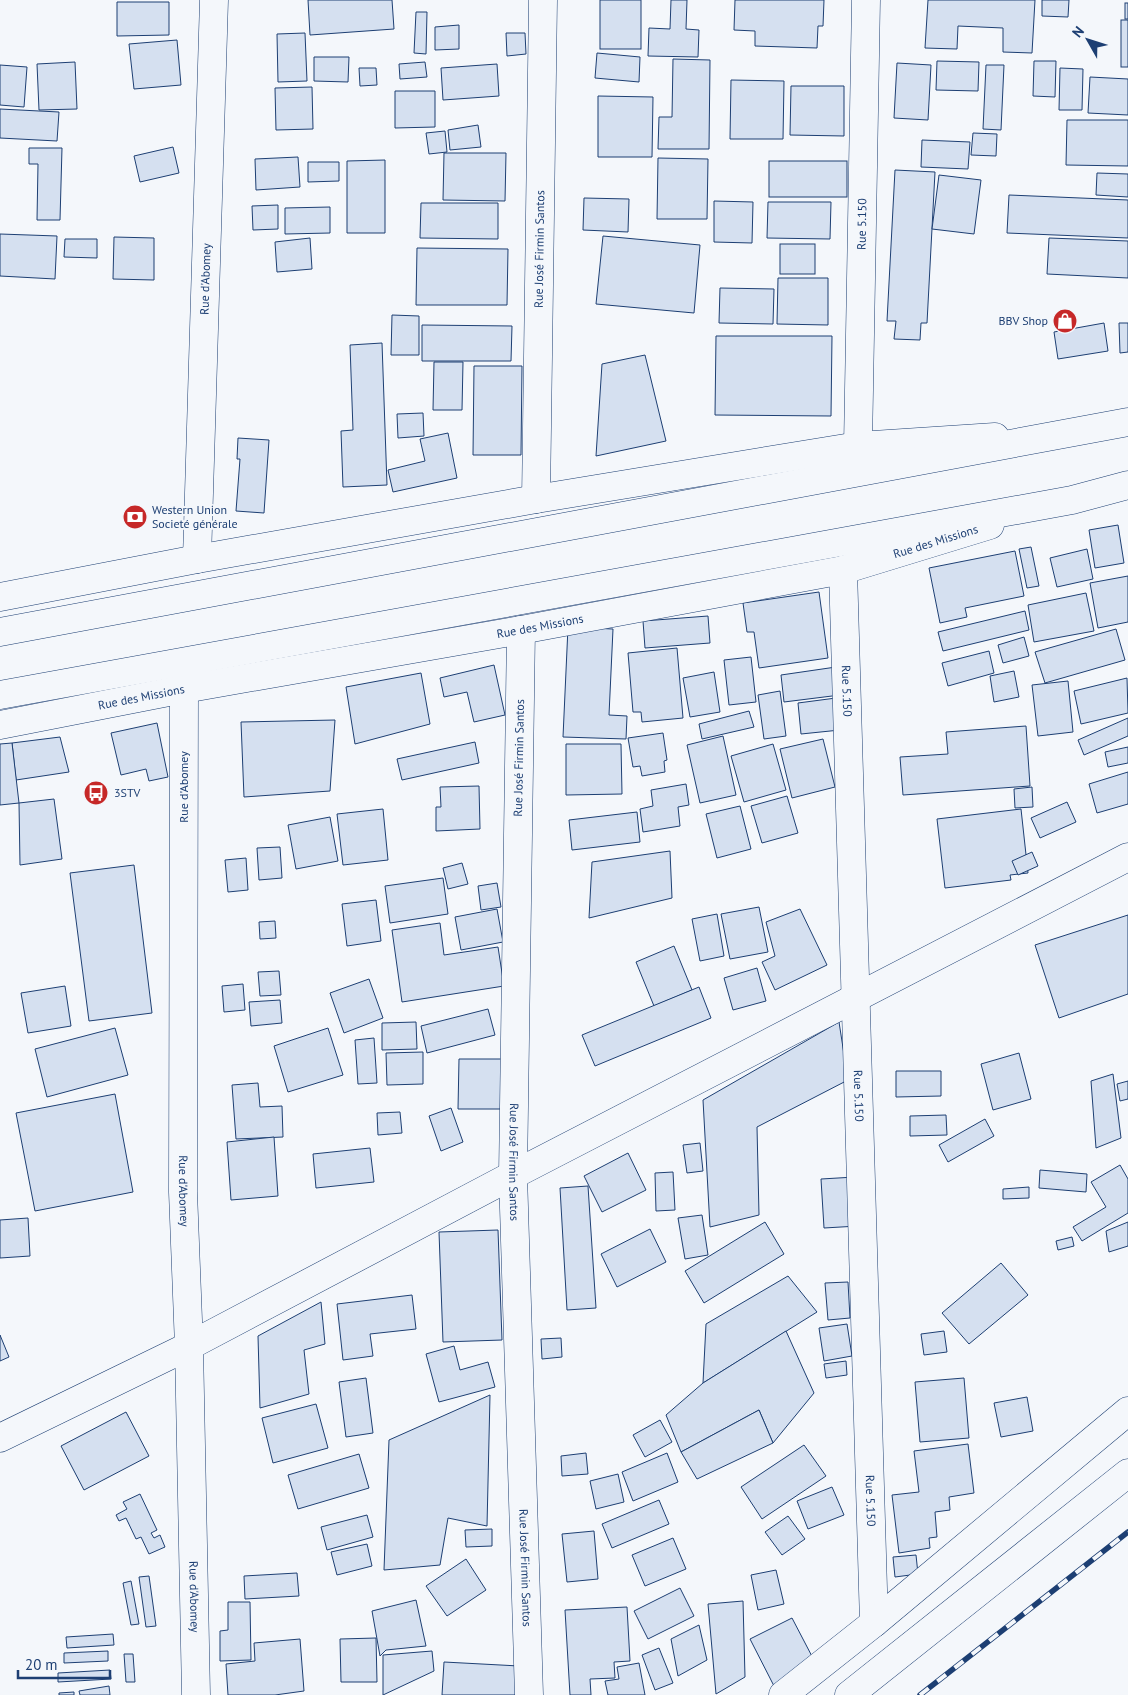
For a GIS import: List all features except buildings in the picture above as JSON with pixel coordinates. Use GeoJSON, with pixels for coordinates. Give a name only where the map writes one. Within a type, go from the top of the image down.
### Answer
{"type":"FeatureCollection","features":[{"type":"Feature","properties":{"kind":"main road","name":"Rue d'Abomey"},"geometry":{"type":"LineString","coordinates":[[197,559],[214,0]]}},
{"type":"Feature","properties":{"kind":"main road","name":"Rue José Firmin Santos"},"geometry":{"type":"LineString","coordinates":[[536,498],[543,0]]}},
{"type":"Feature","properties":{"kind":"main road","name":"Rue 5.150"},"geometry":{"type":"LineString","coordinates":[[858,446],[866,0]]}},
{"type":"Feature","properties":{"kind":"main road"},"geometry":{"type":"LineString","coordinates":[[0,632],[1128,422]]}},
{"type":"Feature","properties":{"kind":"main road"},"geometry":{"type":"LineString","coordinates":[[0,597],[197,559],[536,498],[858,446],[1069,433]]}},
{"type":"Feature","properties":{"kind":"main road","name":"Rue des Missions"},"geometry":{"type":"LineString","coordinates":[[0,725],[184,689],[521,630],[843,570],[1072,500],[1128,485]]}},
{"type":"Feature","properties":{"kind":"main road","name":"Rue des Missions"},"geometry":{"type":"LineString","coordinates":[[0,695],[1072,500]]}},
{"type":"Feature","properties":{"kind":"main road","name":"Rue 5.150"},"geometry":{"type":"LineString","coordinates":[[843,570],[854,998],[874,1623]]}},
{"type":"Feature","properties":{"kind":"main road","name":"Rue José Firmin Santos"},"geometry":{"type":"LineString","coordinates":[[521,630],[513,1175],[529,1695]]}},
{"type":"Feature","properties":{"kind":"main road","name":"Rue d'Abomey"},"geometry":{"type":"LineString","coordinates":[[184,689],[183,1192],[196,1695]]}},
{"type":"Feature","properties":{"kind":"main road"},"geometry":{"type":"LineString","coordinates":[[0,1438],[188,1346],[513,1175],[1128,857]]}},
{"type":"Feature","properties":{"kind":"main road"},"geometry":{"type":"LineString","coordinates":[[783,1695],[874,1623],[1128,1411]]}},
{"type":"Feature","properties":{"kind":"main road"},"geometry":{"type":"LineString","coordinates":[[849,1695],[1128,1473]]}},
{"type":"Feature","properties":{"kind":"railway"},"geometry":{"type":"LineString","coordinates":[[920,1695],[1128,1532]]}},
{"type":"Feature","properties":{"kind":"place","name":"BBV Shop"},"geometry":{"type":"Point","coordinates":[1065,321]}},
{"type":"Feature","properties":{"kind":"place","name":"Western Union Societé générale"},"geometry":{"type":"Point","coordinates":[135,517]}},
{"type":"Feature","properties":{"kind":"place","name":"3STV"},"geometry":{"type":"Point","coordinates":[96,793]}}]}
